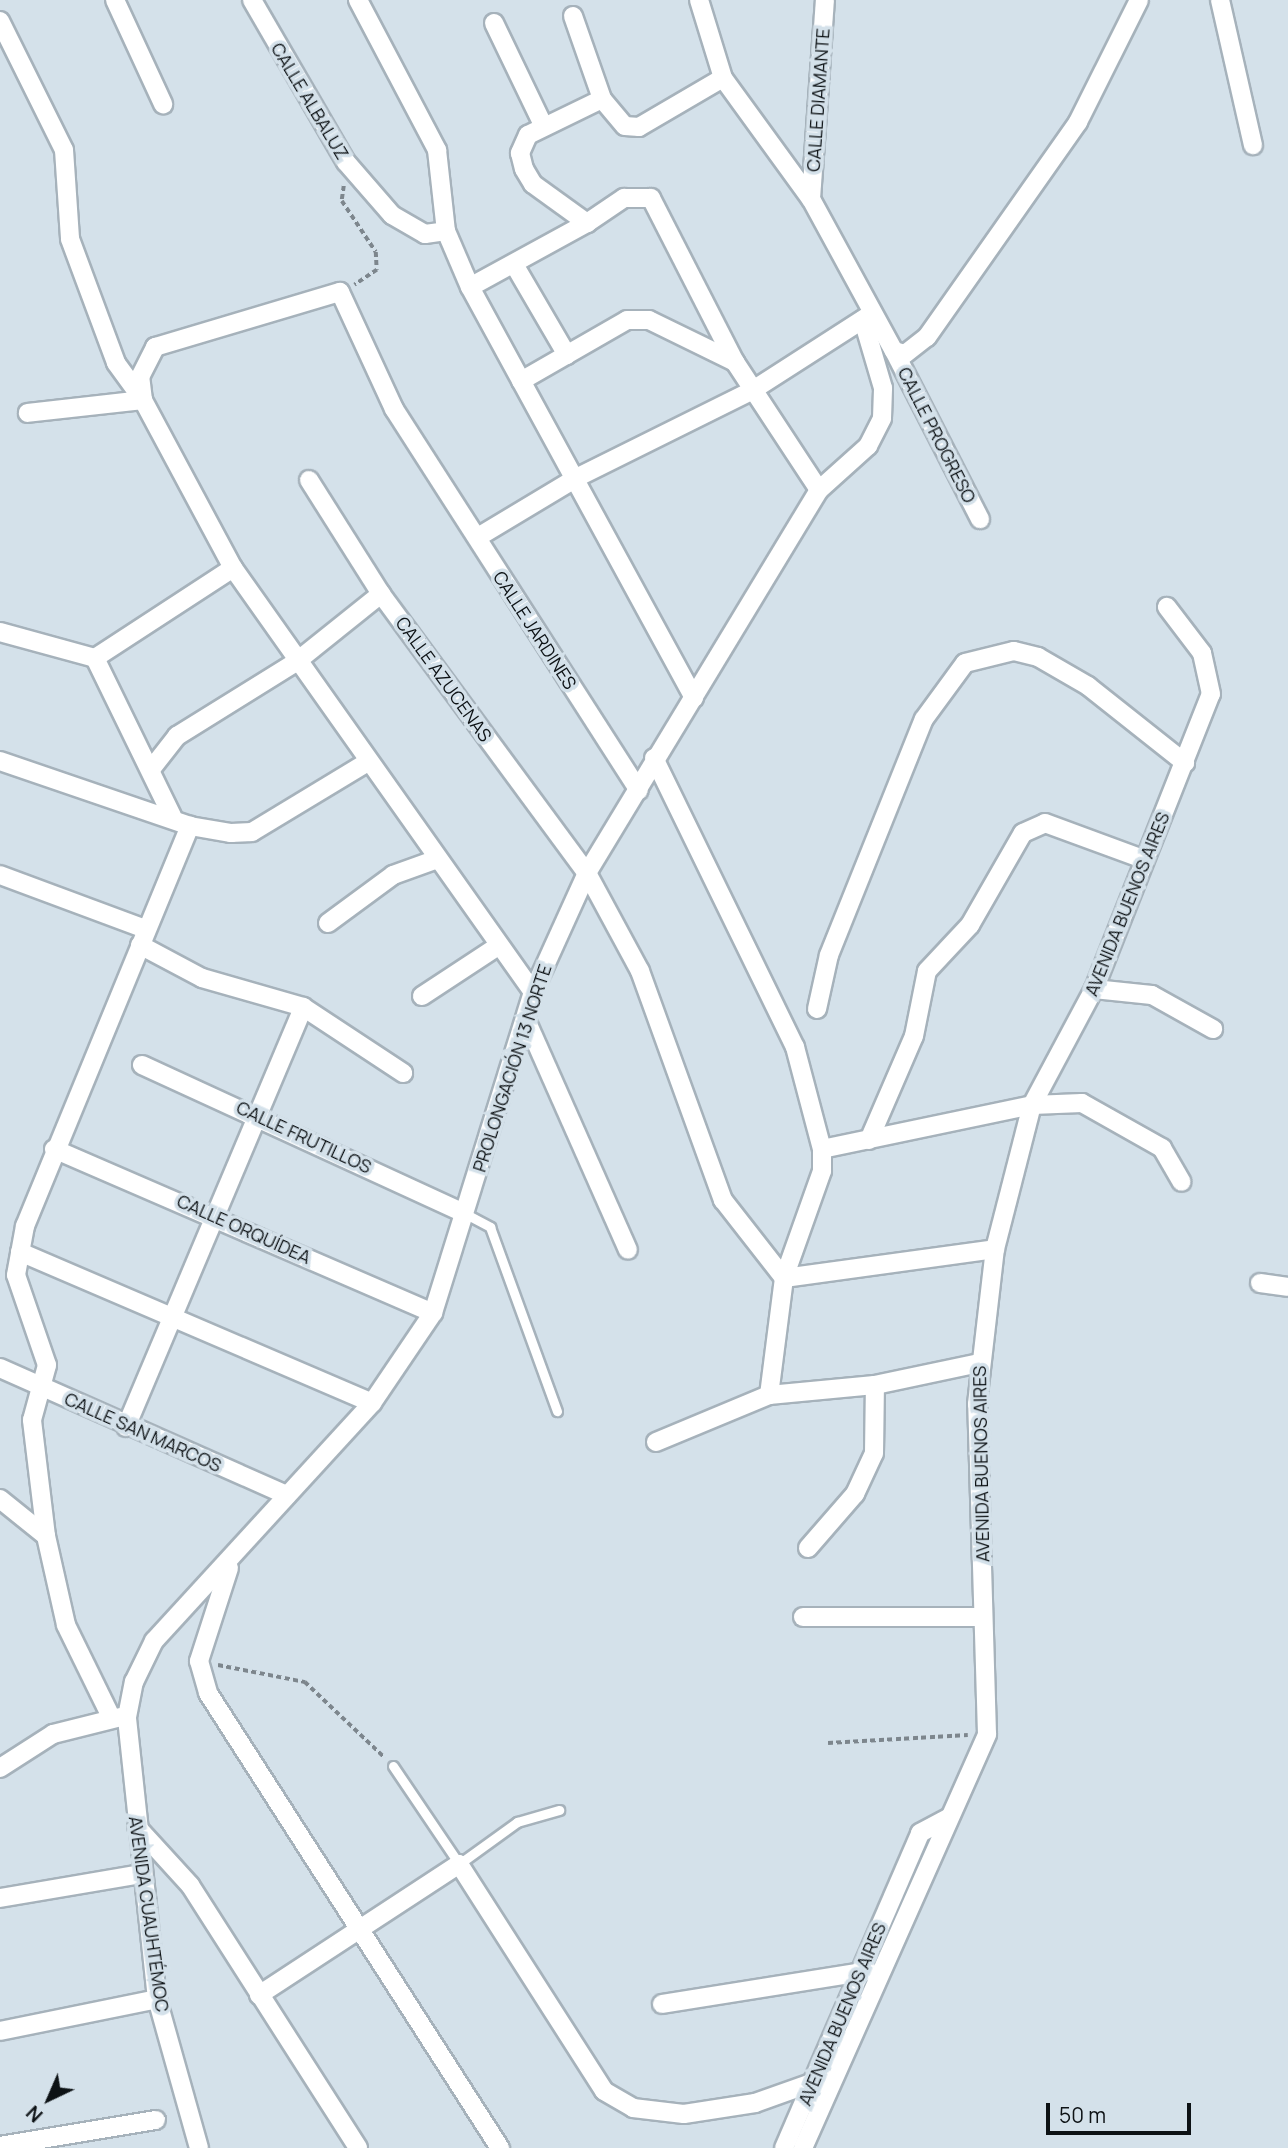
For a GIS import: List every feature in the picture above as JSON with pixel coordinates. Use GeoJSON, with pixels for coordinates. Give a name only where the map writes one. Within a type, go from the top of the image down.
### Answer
{"type":"FeatureCollection","features":[{"type":"Feature","properties":{"kind":"street"},"geometry":{"type":"LineString","coordinates":[[115,0],[163,104]]}},
{"type":"Feature","properties":{"kind":"street","name":"CALLE ALBALUZ"},"geometry":{"type":"LineString","coordinates":[[252,0],[346,162],[392,215],[425,234],[446,231]]}},
{"type":"Feature","properties":{"kind":"street"},"geometry":{"type":"LineString","coordinates":[[358,0],[377,47],[437,150],[446,231],[470,287],[578,477],[590,512],[695,698]]}},
{"type":"Feature","properties":{"kind":"street"},"geometry":{"type":"LineString","coordinates":[[478,537],[578,477],[752,390],[869,315],[861,290],[811,199],[723,79],[699,0]]}},
{"type":"Feature","properties":{"kind":"street","name":"CALLE DIAMANTE"},"geometry":{"type":"LineString","coordinates":[[811,199],[825,0]]}},
{"type":"Feature","properties":{"kind":"street"},"geometry":{"type":"LineString","coordinates":[[894,351],[915,350],[966,284],[1078,122],[1139,0]]}},
{"type":"Feature","properties":{"kind":"street"},"geometry":{"type":"LineString","coordinates":[[1220,0],[1252,145]]}},
{"type":"Feature","properties":{"kind":"street"},"geometry":{"type":"LineString","coordinates":[[573,16],[602,99],[611,116],[639,127],[723,79]]}},
{"type":"Feature","properties":{"kind":"street"},"geometry":{"type":"LineString","coordinates":[[0,21],[64,150],[71,239],[116,363],[143,400],[233,568],[366,763],[533,992]]}},
{"type":"Feature","properties":{"kind":"street"},"geometry":{"type":"LineString","coordinates":[[494,23],[544,127]]}},
{"type":"Feature","properties":{"kind":"street"},"geometry":{"type":"LineString","coordinates":[[587,223],[533,184],[524,169],[520,153],[528,135],[602,99]]}},
{"type":"Feature","properties":{"kind":"street"},"geometry":{"type":"LineString","coordinates":[[470,287],[515,266],[624,198],[652,198],[735,362],[819,491]]}},
{"type":"Feature","properties":{"kind":"street"},"geometry":{"type":"LineString","coordinates":[[515,266],[567,355]]}},
{"type":"Feature","properties":{"kind":"street"},"geometry":{"type":"LineString","coordinates":[[143,400],[140,377],[155,347],[341,292]]}},
{"type":"Feature","properties":{"kind":"street","name":"CALLE JARDINES"},"geometry":{"type":"LineString","coordinates":[[341,292],[394,408],[639,790]]}},
{"type":"Feature","properties":{"kind":"street","name":"CALLE PROGRESO"},"geometry":{"type":"LineString","coordinates":[[869,315],[894,351],[980,519]]}},
{"type":"Feature","properties":{"kind":"street","name":"PROLONGACIÓN 13 NORTE"},"geometry":{"type":"LineString","coordinates":[[119,1716],[154,1641],[232,1560],[287,1495],[372,1403],[433,1313],[527,1022],[533,992],[587,873],[639,790],[654,758],[695,698],[819,491],[868,446],[882,418],[883,388],[869,315]]}},
{"type":"Feature","properties":{"kind":"street"},"geometry":{"type":"LineString","coordinates":[[522,381],[627,320],[649,320],[735,362]]}},
{"type":"Feature","properties":{"kind":"street"},"geometry":{"type":"LineString","coordinates":[[28,413],[143,400]]}},
{"type":"Feature","properties":{"kind":"street","name":"CALLE AZUCENAS"},"geometry":{"type":"LineString","coordinates":[[309,480],[381,594],[587,873],[640,971],[723,1200],[785,1278]]}},
{"type":"Feature","properties":{"kind":"street"},"geometry":{"type":"LineString","coordinates":[[95,659],[233,568]]}},
{"type":"Feature","properties":{"kind":"street"},"geometry":{"type":"LineString","coordinates":[[152,768],[177,736],[296,662],[381,594]]}},
{"type":"Feature","properties":{"kind":"street","name":"AVENIDA BUENOS AIRES"},"geometry":{"type":"LineString","coordinates":[[803,2148],[987,1734],[979,1363],[995,1249],[1032,1105],[1094,989],[1143,859],[1185,763],[1212,675],[1167,607]]}},
{"type":"Feature","properties":{"kind":"street"},"geometry":{"type":"LineString","coordinates":[[0,632],[95,659],[152,768],[173,816]]}},
{"type":"Feature","properties":{"kind":"street"},"geometry":{"type":"LineString","coordinates":[[817,1009],[829,955],[924,719],[965,663],[1014,652],[1038,657],[1088,686],[1185,763]]}},
{"type":"Feature","properties":{"kind":"street"},"geometry":{"type":"LineString","coordinates":[[654,758],[795,1047],[822,1149],[822,1171],[785,1278],[769,1395]]}},
{"type":"Feature","properties":{"kind":"street"},"geometry":{"type":"LineString","coordinates":[[0,761],[173,816],[191,826],[252,832],[366,763]]}},
{"type":"Feature","properties":{"kind":"street"},"geometry":{"type":"LineString","coordinates":[[869,1140],[914,1036],[927,971],[970,925],[1023,833],[1045,823],[1143,859]]}},
{"type":"Feature","properties":{"kind":"street"},"geometry":{"type":"LineString","coordinates":[[0,1768],[52,1734],[119,1716],[66,1625],[46,1536],[32,1420],[47,1365],[16,1275],[20,1252],[54,1149],[191,826]]}},
{"type":"Feature","properties":{"kind":"street"},"geometry":{"type":"LineString","coordinates":[[328,923],[393,875],[435,860]]}},
{"type":"Feature","properties":{"kind":"street"},"geometry":{"type":"LineString","coordinates":[[0,875],[143,937],[202,978],[303,1007],[402,1073]]}},
{"type":"Feature","properties":{"kind":"street"},"geometry":{"type":"LineString","coordinates":[[422,996],[498,946]]}},
{"type":"Feature","properties":{"kind":"street"},"geometry":{"type":"LineString","coordinates":[[1094,989],[1152,995],[1213,1029]]}},
{"type":"Feature","properties":{"kind":"street"},"geometry":{"type":"LineString","coordinates":[[126,1427],[169,1316],[215,1215],[255,1112],[303,1007]]}},
{"type":"Feature","properties":{"kind":"street"},"geometry":{"type":"LineString","coordinates":[[527,1022],[628,1250]]}},
{"type":"Feature","properties":{"kind":"street","name":"CALLE FRUTILLOS"},"geometry":{"type":"LineString","coordinates":[[142,1065],[255,1112],[464,1213]]}},
{"type":"Feature","properties":{"kind":"street"},"geometry":{"type":"LineString","coordinates":[[822,1149],[1032,1105],[1082,1103],[1128,1124],[1161,1148],[1182,1182]]}},
{"type":"Feature","properties":{"kind":"street","name":"CALLE ORQUÍDEA"},"geometry":{"type":"LineString","coordinates":[[54,1149],[215,1215],[433,1313]]}},
{"type":"Feature","properties":{"kind":"street"},"geometry":{"type":"LineString","coordinates":[[785,1278],[995,1249]]}},
{"type":"Feature","properties":{"kind":"street"},"geometry":{"type":"LineString","coordinates":[[20,1252],[372,1403]]}},
{"type":"Feature","properties":{"kind":"street"},"geometry":{"type":"LineString","coordinates":[[1260,1283],[1288,1287]]}},
{"type":"Feature","properties":{"kind":"street"},"geometry":{"type":"LineString","coordinates":[[656,1442],[769,1395],[875,1385],[979,1363]]}},
{"type":"Feature","properties":{"kind":"street","name":"CALLE SAN MARCOS"},"geometry":{"type":"LineString","coordinates":[[0,1368],[41,1383],[126,1427],[287,1495]]}},
{"type":"Feature","properties":{"kind":"street"},"geometry":{"type":"LineString","coordinates":[[808,1548],[855,1494],[874,1453],[875,1385]]}},
{"type":"Feature","properties":{"kind":"street"},"geometry":{"type":"LineString","coordinates":[[0,1499],[46,1536]]}},
{"type":"Feature","properties":{"kind":"street"},"geometry":{"type":"LineString","coordinates":[[232,1560],[199,1661],[208,1693],[500,2148]]}},
{"type":"Feature","properties":{"kind":"street"},"geometry":{"type":"LineString","coordinates":[[803,1617],[983,1617]]}},
{"type":"Feature","properties":{"kind":"street","name":"AVENIDA CUAUHTÉMOC"},"geometry":{"type":"LineString","coordinates":[[119,1716],[137,1827],[157,1999],[199,2148]]}},
{"type":"Feature","properties":{"kind":"street","name":"AVENIDA BUENOS AIRES"},"geometry":{"type":"LineString","coordinates":[[784,2148],[920,1833],[948,1818]]}},
{"type":"Feature","properties":{"kind":"street"},"geometry":{"type":"LineString","coordinates":[[137,1827],[190,1885],[358,2148]]}},
{"type":"Feature","properties":{"kind":"street"},"geometry":{"type":"LineString","coordinates":[[259,1995],[356,1926],[459,1864],[604,2091],[633,2108],[684,2114],[755,2103],[814,2082]]}},
{"type":"Feature","properties":{"kind":"street"},"geometry":{"type":"LineString","coordinates":[[0,1898],[142,1874]]}},
{"type":"Feature","properties":{"kind":"street"},"geometry":{"type":"LineString","coordinates":[[662,2004],[860,1968],[881,1977]]}},
{"type":"Feature","properties":{"kind":"street"},"geometry":{"type":"LineString","coordinates":[[0,2031],[157,1999]]}},
{"type":"Feature","properties":{"kind":"street"},"geometry":{"type":"LineString","coordinates":[[0,2146],[156,2120]]}},
{"type":"Feature","properties":{"kind":"lane"},"geometry":{"type":"LineString","coordinates":[[464,1213],[490,1227],[557,1411]]}},
{"type":"Feature","properties":{"kind":"lane"},"geometry":{"type":"LineString","coordinates":[[393,1766],[459,1864],[517,1822],[559,1810]]}},
{"type":"Feature","properties":{"kind":"path"},"geometry":{"type":"LineString","coordinates":[[341,292],[377,270],[376,252],[342,201],[346,162]]}},
{"type":"Feature","properties":{"kind":"path"},"geometry":{"type":"LineString","coordinates":[[199,1661],[305,1682],[393,1766]]}},
{"type":"Feature","properties":{"kind":"path"},"geometry":{"type":"LineString","coordinates":[[828,1743],[987,1734]]}}]}
